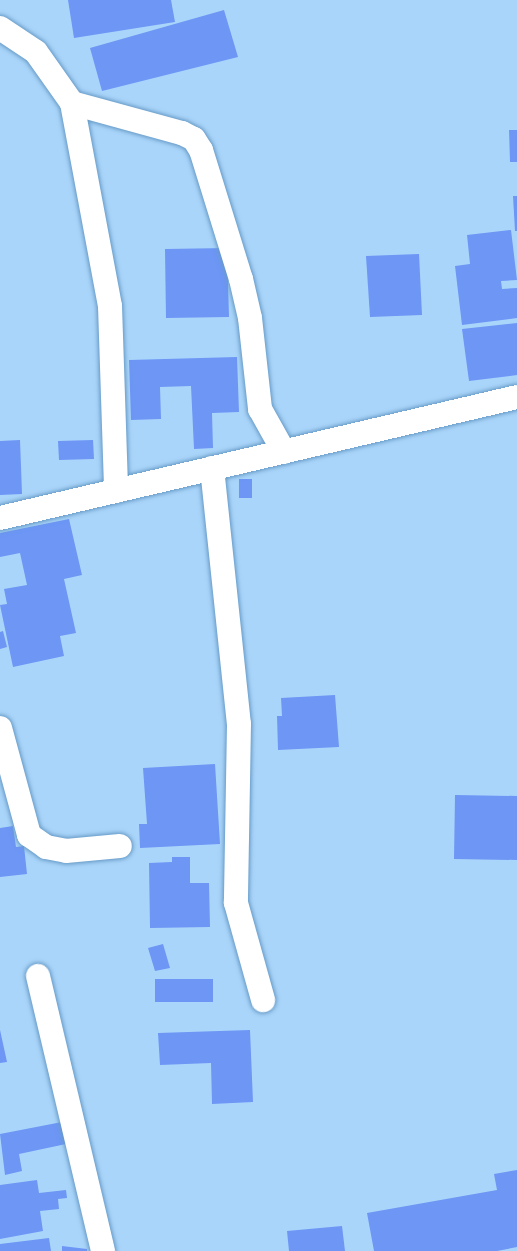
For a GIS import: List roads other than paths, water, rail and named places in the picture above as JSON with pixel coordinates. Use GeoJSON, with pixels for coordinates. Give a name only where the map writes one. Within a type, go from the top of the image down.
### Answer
{"type":"FeatureCollection","features":[{"type":"Feature","properties":{"kind":"street"},"geometry":{"type":"LineString","coordinates":[[0,28],[36,52],[72,103],[110,306],[116,491]]}},
{"type":"Feature","properties":{"kind":"street"},"geometry":{"type":"LineString","coordinates":[[72,103],[182,133],[194,139],[201,150],[241,279],[250,318],[260,409],[284,452]]}},
{"type":"Feature","properties":{"kind":"street"},"geometry":{"type":"LineString","coordinates":[[0,518],[517,397]]}},
{"type":"Feature","properties":{"kind":"street"},"geometry":{"type":"LineString","coordinates":[[212,468],[239,724],[236,903],[263,1000]]}},
{"type":"Feature","properties":{"kind":"street"},"geometry":{"type":"LineString","coordinates":[[0,728],[29,836],[46,848],[66,850],[120,846]]}},
{"type":"Feature","properties":{"kind":"street"},"geometry":{"type":"LineString","coordinates":[[38,976],[102,1251]]}}]}
